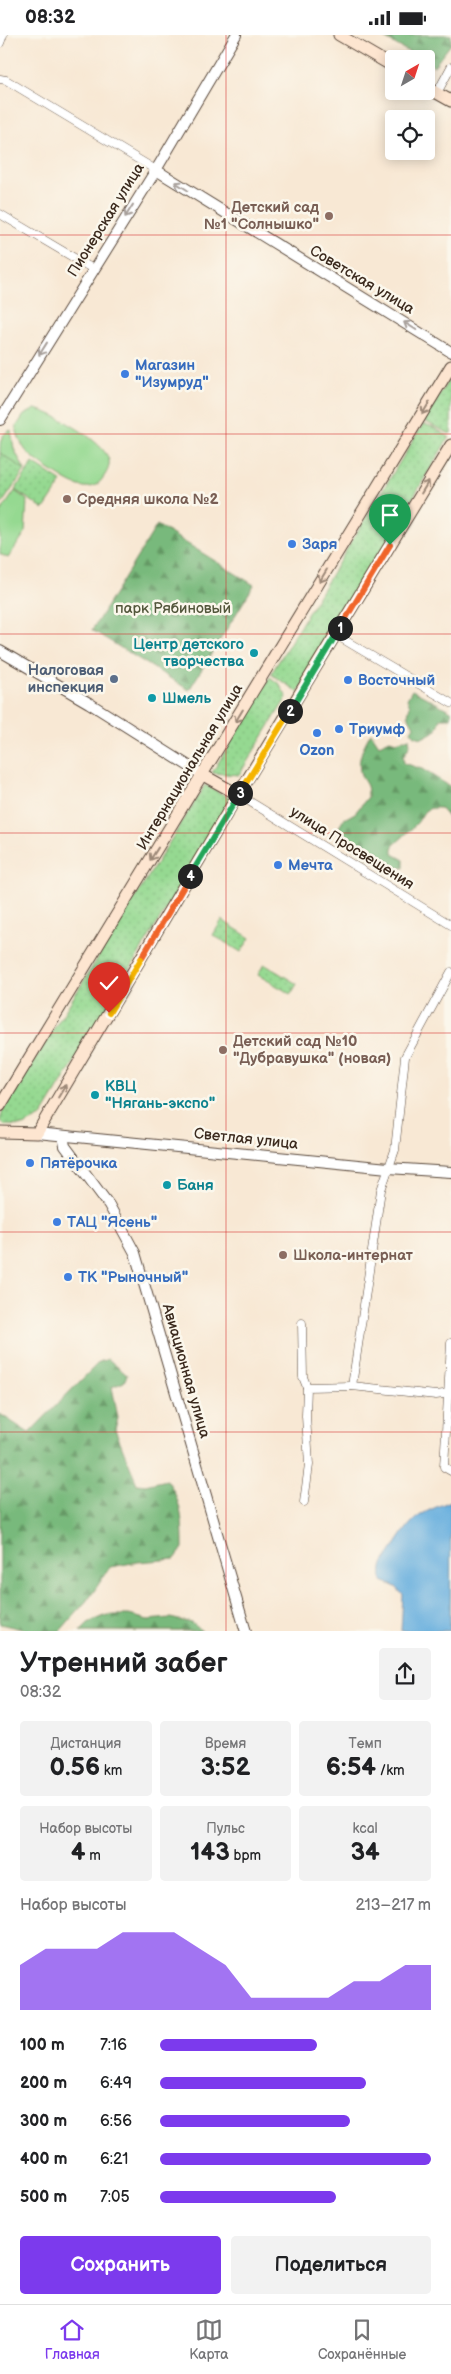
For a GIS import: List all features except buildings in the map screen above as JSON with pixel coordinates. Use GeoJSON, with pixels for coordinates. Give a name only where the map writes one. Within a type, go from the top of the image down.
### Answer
{"type":"FeatureCollection","features":[{"type":"Feature","properties":{"kind":"main road"},"geometry":{"type":"LineString","coordinates":[[339,35],[385,62]]}},
{"type":"Feature","properties":{"kind":"main road"},"geometry":{"type":"LineString","coordinates":[[435,92],[451,101]]}},
{"type":"Feature","properties":{"kind":"main road","name":"Интернациональная улица"},"geometry":{"type":"LineString","coordinates":[[0,1106],[451,366]]}},
{"type":"Feature","properties":{"kind":"main road"},"geometry":{"type":"LineString","coordinates":[[0,1132],[37,1133],[238,795],[451,445]]}},
{"type":"Feature","properties":{"kind":"main road"},"geometry":{"type":"LineString","coordinates":[[203,775],[238,795]]}},
{"type":"Feature","properties":{"kind":"street"},"geometry":{"type":"LineString","coordinates":[[0,43],[3,35]]}},
{"type":"Feature","properties":{"kind":"street","name":"Пионерская улица"},"geometry":{"type":"LineString","coordinates":[[0,420],[156,170],[236,35]]}},
{"type":"Feature","properties":{"kind":"street"},"geometry":{"type":"LineString","coordinates":[[435,85],[451,67]]}},
{"type":"Feature","properties":{"kind":"street"},"geometry":{"type":"LineString","coordinates":[[0,79],[6,80],[156,170]]}},
{"type":"Feature","properties":{"kind":"street","name":"Советская улица"},"geometry":{"type":"LineString","coordinates":[[156,170],[451,351]]}},
{"type":"Feature","properties":{"kind":"street"},"geometry":{"type":"LineString","coordinates":[[0,214],[93,269]]}},
{"type":"Feature","properties":{"kind":"street"},"geometry":{"type":"LineString","coordinates":[[336,635],[451,703]]}},
{"type":"Feature","properties":{"kind":"street"},"geometry":{"type":"LineString","coordinates":[[0,651],[89,703],[203,775]]}},
{"type":"Feature","properties":{"kind":"street","name":"улица Просвещения"},"geometry":{"type":"LineString","coordinates":[[238,795],[451,925]]}},
{"type":"Feature","properties":{"kind":"street"},"geometry":{"type":"LineString","coordinates":[[352,1386],[381,1190],[395,1150],[405,1057],[451,972]]}},
{"type":"Feature","properties":{"kind":"street","name":"Светлая улица"},"geometry":{"type":"LineString","coordinates":[[37,1133],[388,1168],[451,1172]]}},
{"type":"Feature","properties":{"kind":"street","name":"Авиационная улица"},"geometry":{"type":"LineString","coordinates":[[63,1136],[65,1146],[109,1205],[135,1253],[246,1631]]}},
{"type":"Feature","properties":{"kind":"street"},"geometry":{"type":"LineString","coordinates":[[302,1323],[303,1377],[307,1387],[306,1417],[309,1465],[304,1503]]}},
{"type":"Feature","properties":{"kind":"street"},"geometry":{"type":"LineString","coordinates":[[448,1469],[451,1343]]}},
{"type":"Feature","properties":{"kind":"street"},"geometry":{"type":"LineString","coordinates":[[307,1387],[352,1386],[436,1395],[449,1394]]}},
{"type":"Feature","properties":{"kind":"green space"},"geometry":{"type":"Polygon","coordinates":[[[379,35],[451,35],[451,44],[435,65],[435,50],[405,50],[379,35]]]}},
{"type":"Feature","properties":{"kind":"green space"},"geometry":{"type":"Polygon","coordinates":[[[451,376],[451,433],[450,434],[424,421],[451,376]]]}},
{"type":"Feature","properties":{"kind":"green space"},"geometry":{"type":"Polygon","coordinates":[[[35,409],[65,421],[88,436],[105,452],[109,460],[109,467],[97,484],[91,487],[84,487],[70,482],[50,470],[27,452],[16,427],[24,415],[35,409]]]}},
{"type":"Feature","properties":{"kind":"green space"},"geometry":{"type":"Polygon","coordinates":[[[423,424],[433,427],[449,437],[298,692],[271,674],[423,424]]]}},
{"type":"Feature","properties":{"kind":"green space"},"geometry":{"type":"Polygon","coordinates":[[[11,430],[14,449],[25,470],[0,453],[3,436],[11,430]]]}},
{"type":"Feature","properties":{"kind":"green space"},"geometry":{"type":"Polygon","coordinates":[[[0,453],[25,470],[1,505],[0,505],[0,453]]]}},
{"type":"Feature","properties":{"kind":"green space"},"geometry":{"type":"Polygon","coordinates":[[[33,463],[62,482],[44,509],[15,490],[33,463]]]}},
{"type":"Feature","properties":{"kind":"green space"},"geometry":{"type":"Polygon","coordinates":[[[15,491],[27,500],[25,533],[8,558],[0,554],[0,509],[2,510],[15,491]]]}},
{"type":"Feature","properties":{"kind":"green space","name":"парк Рябиновый"},"geometry":{"type":"Polygon","coordinates":[[[157,525],[254,585],[189,690],[92,630],[157,525]]]}},
{"type":"Feature","properties":{"kind":"green space"},"geometry":{"type":"Polygon","coordinates":[[[270,677],[279,684],[287,697],[239,775],[212,773],[270,677]]]}},
{"type":"Feature","properties":{"kind":"green space"},"geometry":{"type":"Polygon","coordinates":[[[412,690],[451,711],[451,718],[441,718],[437,730],[422,738],[415,736],[411,731],[414,726],[408,715],[410,705],[407,699],[412,690]]]}},
{"type":"Feature","properties":{"kind":"green space"},"geometry":{"type":"Polygon","coordinates":[[[371,733],[379,745],[390,740],[396,742],[409,738],[410,745],[403,757],[404,763],[422,769],[451,787],[451,821],[440,808],[426,810],[415,825],[393,846],[393,854],[404,860],[404,868],[388,867],[374,862],[346,839],[339,827],[344,819],[355,813],[368,797],[367,787],[361,775],[359,764],[363,747],[371,733]]]}},
{"type":"Feature","properties":{"kind":"green space"},"geometry":{"type":"Polygon","coordinates":[[[205,785],[232,799],[41,1117],[23,1126],[4,1125],[0,1120],[3,1111],[205,785]]]}},
{"type":"Feature","properties":{"kind":"green space"},"geometry":{"type":"Polygon","coordinates":[[[222,920],[250,938],[241,952],[213,935],[222,920]]]}},
{"type":"Feature","properties":{"kind":"green space"},"geometry":{"type":"Polygon","coordinates":[[[264,964],[297,984],[291,994],[258,975],[264,964]]]}},
{"type":"Feature","properties":{"kind":"green space"},"geometry":{"type":"Polygon","coordinates":[[[108,1359],[127,1375],[124,1382],[112,1387],[118,1418],[115,1429],[137,1484],[145,1485],[167,1480],[172,1488],[181,1513],[183,1548],[175,1559],[138,1562],[110,1567],[90,1597],[60,1631],[30,1631],[0,1624],[0,1414],[29,1433],[99,1362],[108,1359]]]}},
{"type":"Feature","properties":{"kind":"green space"},"geometry":{"type":"Polygon","coordinates":[[[107,1615],[129,1615],[148,1620],[170,1618],[192,1623],[202,1631],[80,1631],[88,1623],[107,1615]]]}},
{"type":"Feature","properties":{"kind":"water"},"geometry":{"type":"Polygon","coordinates":[[[451,1501],[450,1631],[401,1631],[403,1595],[396,1587],[382,1581],[383,1565],[412,1522],[431,1509],[451,1501]]]}},
{"type":"Feature","properties":{"kind":"place","name":"Детский сад №1 \"Солнышко\""},"geometry":{"type":"Point","coordinates":[329,216]}},
{"type":"Feature","properties":{"kind":"place","name":"Магазин \"Изумруд\""},"geometry":{"type":"Point","coordinates":[125,374]}},
{"type":"Feature","properties":{"kind":"place","name":"Средняя школа №2"},"geometry":{"type":"Point","coordinates":[67,499]}},
{"type":"Feature","properties":{"kind":"place","name":"Заря"},"geometry":{"type":"Point","coordinates":[292,544]}},
{"type":"Feature","properties":{"kind":"place","name":"Центр детского творчества"},"geometry":{"type":"Point","coordinates":[254,653]}},
{"type":"Feature","properties":{"kind":"place","name":"Налоговая инспекция"},"geometry":{"type":"Point","coordinates":[114,679]}},
{"type":"Feature","properties":{"kind":"place","name":"Восточный"},"geometry":{"type":"Point","coordinates":[348,680]}},
{"type":"Feature","properties":{"kind":"place","name":"Шмель"},"geometry":{"type":"Point","coordinates":[152,698]}},
{"type":"Feature","properties":{"kind":"place","name":"Триумф"},"geometry":{"type":"Point","coordinates":[339,729]}},
{"type":"Feature","properties":{"kind":"place","name":"Ozon"},"geometry":{"type":"Point","coordinates":[317,733]}},
{"type":"Feature","properties":{"kind":"place","name":"Мечта"},"geometry":{"type":"Point","coordinates":[278,865]}},
{"type":"Feature","properties":{"kind":"place","name":"Детский сад №10 \"Дубравушка\" (новая)"},"geometry":{"type":"Point","coordinates":[223,1050]}},
{"type":"Feature","properties":{"kind":"place","name":"КВЦ \"Нягань-экспо\""},"geometry":{"type":"Point","coordinates":[95,1095]}},
{"type":"Feature","properties":{"kind":"place","name":"Пятёрочка"},"geometry":{"type":"Point","coordinates":[30,1163]}},
{"type":"Feature","properties":{"kind":"place","name":"Баня"},"geometry":{"type":"Point","coordinates":[167,1185]}},
{"type":"Feature","properties":{"kind":"place","name":"ТАЦ \"Ясень\""},"geometry":{"type":"Point","coordinates":[57,1222]}},
{"type":"Feature","properties":{"kind":"place","name":"Школа-интернат"},"geometry":{"type":"Point","coordinates":[283,1255]}},
{"type":"Feature","properties":{"kind":"place","name":"ТК \"Рыночный\""},"geometry":{"type":"Point","coordinates":[68,1277]}},
{"type":"Feature","properties":{"kind":"route"},"geometry":{"type":"LineString","coordinates":[[109,1013],[236,798],[390,545]]}}]}
